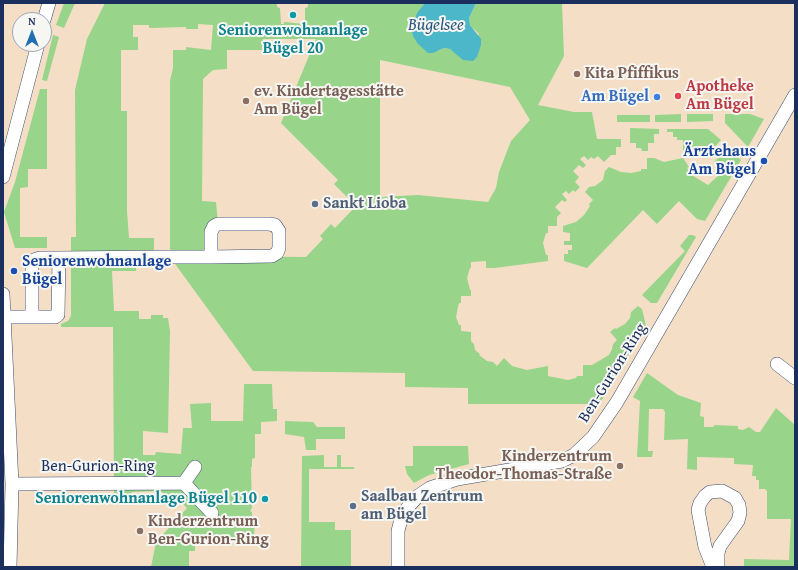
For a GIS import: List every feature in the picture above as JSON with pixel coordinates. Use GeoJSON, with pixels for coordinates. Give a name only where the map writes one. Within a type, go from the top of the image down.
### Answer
{"type":"FeatureCollection","features":[{"type":"Feature","properties":{"kind":"street"},"geometry":{"type":"LineString","coordinates":[[3,177],[36,52]]}},
{"type":"Feature","properties":{"kind":"street","name":"Ben-Gurion-Ring"},"geometry":{"type":"LineString","coordinates":[[398,567],[398,531],[401,519],[408,507],[418,496],[430,488],[458,479],[562,461],[574,455],[593,437],[621,396],[795,96]]}},
{"type":"Feature","properties":{"kind":"street"},"geometry":{"type":"LineString","coordinates":[[32,317],[32,265],[34,260],[40,258],[211,257],[272,256],[277,254],[279,248],[279,231],[275,225],[268,224],[218,224],[214,226],[211,232],[211,257]]}},
{"type":"Feature","properties":{"kind":"street"},"geometry":{"type":"LineString","coordinates":[[4,317],[55,317],[58,315],[59,258]]}},
{"type":"Feature","properties":{"kind":"street"},"geometry":{"type":"LineString","coordinates":[[3,294],[12,484],[10,567]]}},
{"type":"Feature","properties":{"kind":"street"},"geometry":{"type":"LineString","coordinates":[[777,364],[795,378]]}},
{"type":"Feature","properties":{"kind":"street"},"geometry":{"type":"LineString","coordinates":[[195,467],[184,484],[212,513]]}},
{"type":"Feature","properties":{"kind":"street","name":"Ben-Gurion-Ring"},"geometry":{"type":"LineString","coordinates":[[12,484],[184,484]]}},
{"type":"Feature","properties":{"kind":"street"},"geometry":{"type":"LineString","coordinates":[[713,567],[705,547],[698,510],[700,502],[710,492],[722,491],[735,498],[739,505],[740,513],[738,521],[732,531],[720,546],[718,553],[718,567]]}},
{"type":"Feature","properties":{"kind":"street"},"geometry":{"type":"LineString","coordinates":[[700,525],[712,535],[725,535],[732,531]]}},
{"type":"Feature","properties":{"kind":"green space"},"geometry":{"type":"Polygon","coordinates":[[[64,3],[75,3],[64,28],[56,25],[64,3]]]}},
{"type":"Feature","properties":{"kind":"green space"},"geometry":{"type":"Polygon","coordinates":[[[105,3],[277,3],[277,7],[280,8],[281,24],[284,24],[284,22],[305,24],[305,8],[308,7],[308,3],[425,3],[413,20],[438,51],[444,48],[450,49],[459,55],[479,34],[470,25],[469,18],[476,3],[562,3],[564,56],[538,105],[574,112],[592,112],[597,139],[621,139],[621,147],[616,147],[616,155],[611,155],[604,162],[598,156],[594,159],[591,157],[588,160],[584,156],[580,159],[586,165],[583,168],[579,165],[573,171],[579,177],[575,182],[580,187],[575,192],[573,190],[569,194],[566,191],[562,194],[567,200],[565,202],[562,200],[555,207],[561,213],[557,217],[557,226],[548,226],[548,233],[546,233],[543,243],[546,255],[548,255],[548,261],[495,268],[486,268],[486,261],[471,262],[471,268],[467,278],[471,290],[471,296],[461,296],[461,303],[459,303],[456,317],[459,325],[461,325],[461,331],[471,332],[471,341],[474,344],[475,350],[487,361],[493,362],[497,366],[504,358],[512,366],[527,370],[548,366],[548,376],[568,380],[576,378],[577,376],[583,376],[583,365],[592,365],[609,355],[613,344],[617,340],[610,332],[625,324],[630,318],[631,312],[638,306],[642,309],[646,326],[601,401],[595,401],[595,404],[468,404],[468,388],[405,387],[405,373],[253,371],[170,257],[170,81],[173,68],[173,50],[186,50],[186,47],[211,50],[213,25],[198,24],[198,29],[186,29],[186,27],[149,28],[149,25],[133,25],[133,37],[138,37],[138,50],[121,50],[121,111],[127,111],[127,211],[129,238],[154,238],[154,257],[137,257],[136,271],[112,271],[114,311],[139,311],[139,319],[151,319],[151,315],[163,315],[163,318],[168,318],[170,331],[168,433],[143,431],[143,455],[155,455],[156,452],[181,454],[183,428],[192,428],[190,404],[211,403],[211,421],[243,421],[244,384],[272,384],[273,409],[277,409],[277,421],[261,422],[261,434],[255,434],[255,458],[252,459],[251,467],[252,508],[250,511],[252,512],[252,521],[255,521],[254,536],[258,537],[258,540],[195,538],[195,551],[189,551],[189,567],[151,567],[156,542],[187,508],[183,504],[162,505],[162,501],[166,497],[162,492],[158,494],[158,491],[132,492],[132,498],[114,497],[113,327],[61,327],[61,324],[68,321],[71,316],[71,237],[76,237],[75,90],[87,39],[105,3]],[[263,39],[263,50],[227,50],[227,69],[213,70],[203,79],[202,201],[216,202],[218,224],[211,256],[306,257],[323,239],[320,236],[331,224],[335,228],[356,206],[334,184],[338,180],[281,123],[316,39],[263,39]],[[380,60],[380,197],[418,195],[488,202],[496,188],[499,172],[511,141],[530,120],[510,87],[380,60]]]}},
{"type":"Feature","properties":{"kind":"green space"},"geometry":{"type":"Polygon","coordinates":[[[53,35],[59,37],[47,81],[42,80],[49,52],[52,52],[53,35]]]}},
{"type":"Feature","properties":{"kind":"green space"},"geometry":{"type":"Polygon","coordinates":[[[40,89],[47,89],[47,169],[28,169],[28,187],[20,188],[20,237],[47,237],[47,248],[15,248],[4,212],[15,182],[40,89]]]}},
{"type":"Feature","properties":{"kind":"green space"},"geometry":{"type":"Polygon","coordinates":[[[681,114],[681,122],[655,122],[655,115],[681,114]]]}},
{"type":"Feature","properties":{"kind":"green space"},"geometry":{"type":"Polygon","coordinates":[[[687,114],[713,114],[713,121],[687,122],[687,114]]]}},
{"type":"Feature","properties":{"kind":"green space"},"geometry":{"type":"Polygon","coordinates":[[[725,114],[750,114],[764,119],[748,147],[725,123],[725,114]]]}},
{"type":"Feature","properties":{"kind":"green space"},"geometry":{"type":"Polygon","coordinates":[[[617,115],[650,115],[650,122],[617,122],[617,115]]]}},
{"type":"Feature","properties":{"kind":"green space"},"geometry":{"type":"Polygon","coordinates":[[[630,128],[659,129],[659,134],[654,134],[654,143],[648,143],[648,151],[642,151],[641,148],[636,148],[636,143],[630,143],[630,128]]]}},
{"type":"Feature","properties":{"kind":"green space"},"geometry":{"type":"Polygon","coordinates":[[[667,129],[708,129],[721,140],[708,154],[701,147],[695,154],[692,150],[683,150],[683,140],[677,140],[677,137],[673,137],[673,132],[667,132],[667,129]]]}},
{"type":"Feature","properties":{"kind":"green space"},"geometry":{"type":"Polygon","coordinates":[[[728,148],[741,160],[705,221],[697,219],[679,201],[657,224],[643,210],[587,268],[564,261],[564,254],[568,254],[568,250],[572,250],[572,245],[564,245],[564,241],[570,241],[570,233],[563,232],[563,226],[576,222],[584,215],[590,206],[589,204],[593,200],[585,192],[589,187],[595,186],[603,180],[605,171],[609,167],[621,172],[631,173],[641,171],[641,169],[647,169],[647,158],[654,158],[664,162],[683,158],[689,167],[687,168],[691,173],[690,174],[708,185],[721,173],[716,168],[718,166],[714,162],[728,148]]]}},
{"type":"Feature","properties":{"kind":"green space"},"geometry":{"type":"Polygon","coordinates":[[[689,235],[696,237],[657,303],[651,303],[642,295],[685,251],[680,246],[689,235]]]}},
{"type":"Feature","properties":{"kind":"green space"},"geometry":{"type":"Polygon","coordinates":[[[647,373],[678,395],[701,403],[700,416],[704,417],[704,427],[713,427],[715,425],[738,426],[738,429],[743,430],[749,427],[756,432],[760,432],[776,408],[795,425],[795,567],[744,567],[744,559],[789,560],[791,519],[767,519],[767,491],[765,489],[759,489],[759,480],[756,480],[756,476],[752,476],[753,465],[734,464],[734,458],[697,457],[697,470],[687,469],[688,439],[664,440],[665,412],[663,409],[649,409],[648,451],[653,451],[652,457],[637,457],[640,401],[633,397],[647,373]]]}},
{"type":"Feature","properties":{"kind":"green space"},"geometry":{"type":"Polygon","coordinates":[[[285,421],[313,422],[317,427],[345,427],[345,439],[316,439],[316,450],[306,450],[304,437],[285,434],[285,421]]]}},
{"type":"Feature","properties":{"kind":"green space"},"geometry":{"type":"Polygon","coordinates":[[[413,446],[468,446],[469,464],[429,475],[414,483],[407,474],[405,466],[413,466],[413,446]]]}},
{"type":"Feature","properties":{"kind":"green space"},"geometry":{"type":"Polygon","coordinates":[[[324,455],[324,467],[337,467],[337,455],[341,455],[341,467],[354,467],[354,469],[309,469],[309,522],[335,522],[335,530],[351,530],[351,567],[301,567],[302,456],[324,455]]]}},
{"type":"Feature","properties":{"kind":"water","name":"Bügelsee"},"geometry":{"type":"Polygon","coordinates":[[[425,3],[476,3],[469,18],[470,25],[481,39],[481,45],[477,57],[473,61],[463,60],[450,49],[444,48],[433,53],[428,53],[418,44],[413,36],[411,27],[417,13],[425,3]]]}},
{"type":"Feature","properties":{"kind":"place","name":"Seniorenwohnanlage Bügel 20"},"geometry":{"type":"Point","coordinates":[293,15]}},
{"type":"Feature","properties":{"kind":"place","name":"Kita Pfiffikus"},"geometry":{"type":"Point","coordinates":[577,74]}},
{"type":"Feature","properties":{"kind":"place","name":"Apotheke Am Bügel"},"geometry":{"type":"Point","coordinates":[678,96]}},
{"type":"Feature","properties":{"kind":"place","name":"Am Bügel"},"geometry":{"type":"Point","coordinates":[657,97]}},
{"type":"Feature","properties":{"kind":"place","name":"ev. Kindertagesstätte Am Bügel"},"geometry":{"type":"Point","coordinates":[246,101]}},
{"type":"Feature","properties":{"kind":"place","name":"Ärztehaus Am Bügel"},"geometry":{"type":"Point","coordinates":[764,161]}},
{"type":"Feature","properties":{"kind":"place","name":"Sankt Lioba"},"geometry":{"type":"Point","coordinates":[315,204]}},
{"type":"Feature","properties":{"kind":"place","name":"Seniorenwohnanlage Bügel"},"geometry":{"type":"Point","coordinates":[14,271]}},
{"type":"Feature","properties":{"kind":"place","name":"Kinderzentrum Theodor-Thomas-Straße"},"geometry":{"type":"Point","coordinates":[620,466]}},
{"type":"Feature","properties":{"kind":"place","name":"Seniorenwohnanlage Bügel 110"},"geometry":{"type":"Point","coordinates":[265,499]}},
{"type":"Feature","properties":{"kind":"place","name":"Saalbau Zentrum am Bügel"},"geometry":{"type":"Point","coordinates":[353,506]}},
{"type":"Feature","properties":{"kind":"place","name":"Kinderzentrum Ben-Gurion-Ring"},"geometry":{"type":"Point","coordinates":[140,531]}}]}
